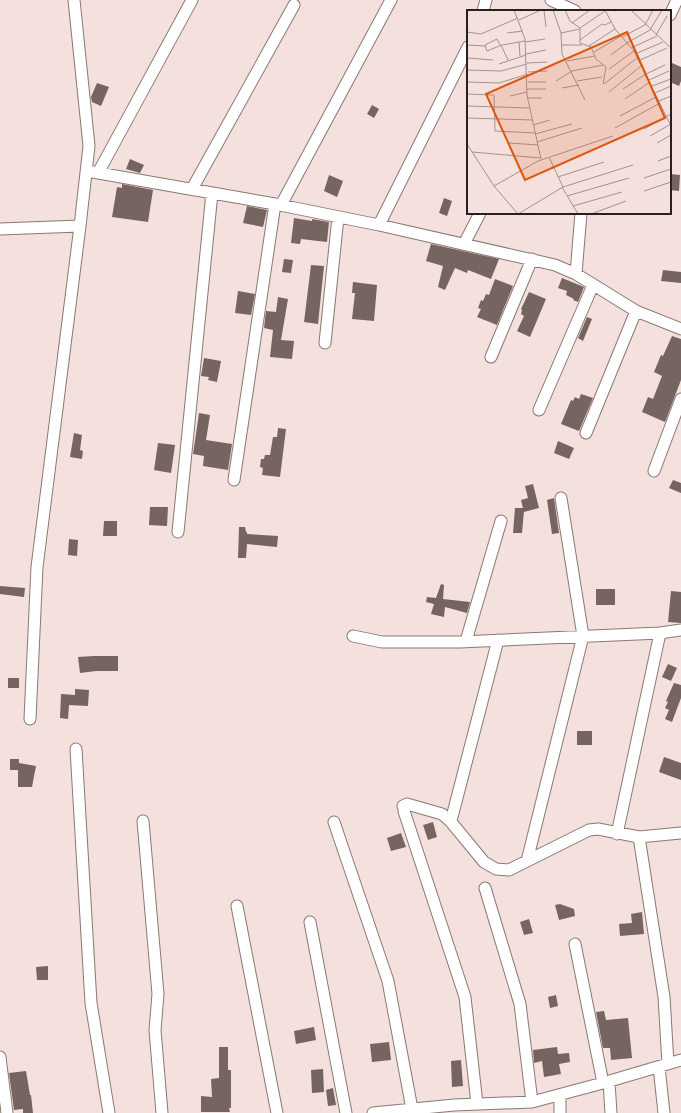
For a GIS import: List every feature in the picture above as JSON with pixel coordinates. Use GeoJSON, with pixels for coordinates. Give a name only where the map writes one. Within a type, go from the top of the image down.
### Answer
{"type":"FeatureCollection","features":[{"type":"Feature","properties":{"kind":"street"},"geometry":{"type":"LineString","coordinates":[[74,0],[88,146],[93,172]]}},
{"type":"Feature","properties":{"kind":"street"},"geometry":{"type":"LineString","coordinates":[[30,719],[38,567],[80,226],[93,172],[192,0]]}},
{"type":"Feature","properties":{"kind":"street"},"geometry":{"type":"LineString","coordinates":[[234,480],[278,204],[391,0]]}},
{"type":"Feature","properties":{"kind":"street"},"geometry":{"type":"LineString","coordinates":[[483,10],[486,0]]}},
{"type":"Feature","properties":{"kind":"street"},"geometry":{"type":"LineString","coordinates":[[551,0],[572,10]]}},
{"type":"Feature","properties":{"kind":"street"},"geometry":{"type":"LineString","coordinates":[[574,10],[578,0]]}},
{"type":"Feature","properties":{"kind":"street"},"geometry":{"type":"LineString","coordinates":[[671,13],[677,0]]}},
{"type":"Feature","properties":{"kind":"street"},"geometry":{"type":"LineString","coordinates":[[192,189],[294,5]]}},
{"type":"Feature","properties":{"kind":"street"},"geometry":{"type":"LineString","coordinates":[[379,225],[467,49]]}},
{"type":"Feature","properties":{"kind":"street"},"geometry":{"type":"LineString","coordinates":[[93,172],[278,204],[379,225],[555,265],[576,274],[636,311],[681,329]]}},
{"type":"Feature","properties":{"kind":"street"},"geometry":{"type":"LineString","coordinates":[[178,532],[212,193]]}},
{"type":"Feature","properties":{"kind":"street"},"geometry":{"type":"LineString","coordinates":[[464,244],[479,214]]}},
{"type":"Feature","properties":{"kind":"street"},"geometry":{"type":"LineString","coordinates":[[576,274],[581,214]]}},
{"type":"Feature","properties":{"kind":"street"},"geometry":{"type":"LineString","coordinates":[[325,343],[338,217]]}},
{"type":"Feature","properties":{"kind":"street"},"geometry":{"type":"LineString","coordinates":[[0,229],[80,226]]}},
{"type":"Feature","properties":{"kind":"street"},"geometry":{"type":"LineString","coordinates":[[491,357],[532,259]]}},
{"type":"Feature","properties":{"kind":"street"},"geometry":{"type":"LineString","coordinates":[[540,410],[593,285]]}},
{"type":"Feature","properties":{"kind":"street"},"geometry":{"type":"LineString","coordinates":[[586,433],[636,311]]}},
{"type":"Feature","properties":{"kind":"street"},"geometry":{"type":"LineString","coordinates":[[654,471],[681,399]]}},
{"type":"Feature","properties":{"kind":"street"},"geometry":{"type":"LineString","coordinates":[[527,861],[583,636],[561,498]]}},
{"type":"Feature","properties":{"kind":"street"},"geometry":{"type":"LineString","coordinates":[[466,641],[501,521]]}},
{"type":"Feature","properties":{"kind":"street"},"geometry":{"type":"LineString","coordinates":[[353,636],[382,642],[466,641],[660,633],[681,630]]}},
{"type":"Feature","properties":{"kind":"street"},"geometry":{"type":"LineString","coordinates":[[617,834],[660,633]]}},
{"type":"Feature","properties":{"kind":"street"},"geometry":{"type":"LineString","coordinates":[[452,817],[498,640]]}},
{"type":"Feature","properties":{"kind":"street"},"geometry":{"type":"LineString","coordinates":[[76,749],[91,1003],[109,1113]]}},
{"type":"Feature","properties":{"kind":"street"},"geometry":{"type":"LineString","coordinates":[[477,1104],[465,997],[404,808],[407,804],[442,814],[451,822],[484,862],[496,869],[509,870],[589,830],[598,830],[640,837],[681,833]]}},
{"type":"Feature","properties":{"kind":"street"},"geometry":{"type":"LineString","coordinates":[[143,821],[158,994],[155,1030],[162,1113]]}},
{"type":"Feature","properties":{"kind":"street"},"geometry":{"type":"LineString","coordinates":[[334,822],[388,981],[412,1109]]}},
{"type":"Feature","properties":{"kind":"street"},"geometry":{"type":"LineString","coordinates":[[640,837],[664,997],[664,1113]]}},
{"type":"Feature","properties":{"kind":"street"},"geometry":{"type":"LineString","coordinates":[[485,888],[520,1004],[532,1102]]}},
{"type":"Feature","properties":{"kind":"street"},"geometry":{"type":"LineString","coordinates":[[237,906],[277,1113]]}},
{"type":"Feature","properties":{"kind":"street"},"geometry":{"type":"LineString","coordinates":[[310,922],[346,1113]]}},
{"type":"Feature","properties":{"kind":"street"},"geometry":{"type":"LineString","coordinates":[[575,944],[606,1082],[611,1113]]}},
{"type":"Feature","properties":{"kind":"street"},"geometry":{"type":"LineString","coordinates":[[0,1057],[7,1113]]}},
{"type":"Feature","properties":{"kind":"street"},"geometry":{"type":"LineString","coordinates":[[373,1113],[412,1109],[454,1109],[477,1104],[505,1108],[560,1095],[681,1060]]}},
{"type":"Feature","properties":{"kind":"street"},"geometry":{"type":"LineString","coordinates":[[560,1095],[560,1113]]}},
{"type":"Feature","properties":{"kind":"building"},"geometry":{"type":"Polygon","coordinates":[[[672,63],[681,67],[681,81],[679,86],[671,82],[672,63]]]}},
{"type":"Feature","properties":{"kind":"building"},"geometry":{"type":"Polygon","coordinates":[[[97,83],[109,87],[101,106],[92,102],[91,97],[97,83]]]}},
{"type":"Feature","properties":{"kind":"building"},"geometry":{"type":"Polygon","coordinates":[[[372,105],[379,109],[374,118],[367,114],[372,105]]]}},
{"type":"Feature","properties":{"kind":"building"},"geometry":{"type":"Polygon","coordinates":[[[130,159],[144,165],[140,173],[126,169],[130,159]]]}},
{"type":"Feature","properties":{"kind":"building"},"geometry":{"type":"Polygon","coordinates":[[[671,174],[680,175],[679,191],[671,190],[671,174]]]}},
{"type":"Feature","properties":{"kind":"building"},"geometry":{"type":"Polygon","coordinates":[[[329,175],[343,181],[337,197],[324,191],[329,175]]]}},
{"type":"Feature","properties":{"kind":"building"},"geometry":{"type":"Polygon","coordinates":[[[122,184],[153,190],[148,222],[112,217],[117,187],[122,188],[122,184]]]}},
{"type":"Feature","properties":{"kind":"building"},"geometry":{"type":"Polygon","coordinates":[[[444,198],[452,201],[447,216],[439,213],[444,198]]]}},
{"type":"Feature","properties":{"kind":"building"},"geometry":{"type":"Polygon","coordinates":[[[247,206],[267,210],[263,227],[243,223],[247,206]]]}},
{"type":"Feature","properties":{"kind":"building"},"geometry":{"type":"Polygon","coordinates":[[[294,218],[329,222],[327,242],[301,239],[300,244],[291,243],[294,218]]]}},
{"type":"Feature","properties":{"kind":"building"},"geometry":{"type":"Polygon","coordinates":[[[431,244],[499,259],[491,279],[468,270],[467,273],[455,268],[445,290],[438,287],[443,266],[426,261],[431,244]]]}},
{"type":"Feature","properties":{"kind":"building"},"geometry":{"type":"Polygon","coordinates":[[[284,259],[293,260],[291,273],[282,272],[284,259]]]}},
{"type":"Feature","properties":{"kind":"building"},"geometry":{"type":"Polygon","coordinates":[[[311,265],[324,266],[318,324],[304,322],[311,265]]]}},
{"type":"Feature","properties":{"kind":"building"},"geometry":{"type":"Polygon","coordinates":[[[663,270],[681,272],[681,283],[661,281],[663,270]]]}},
{"type":"Feature","properties":{"kind":"building"},"geometry":{"type":"Polygon","coordinates":[[[562,278],[584,287],[578,302],[566,295],[567,291],[558,288],[562,278]]]}},
{"type":"Feature","properties":{"kind":"building"},"geometry":{"type":"Polygon","coordinates":[[[495,279],[513,286],[497,325],[477,317],[481,309],[478,308],[481,300],[483,301],[486,294],[489,295],[495,279]]]}},
{"type":"Feature","properties":{"kind":"building"},"geometry":{"type":"Polygon","coordinates":[[[353,282],[377,285],[374,321],[352,319],[355,293],[352,293],[353,282]]]}},
{"type":"Feature","properties":{"kind":"building"},"geometry":{"type":"Polygon","coordinates":[[[238,291],[255,294],[251,315],[235,313],[238,291]]]}},
{"type":"Feature","properties":{"kind":"building"},"geometry":{"type":"Polygon","coordinates":[[[529,292],[546,299],[530,337],[517,331],[524,316],[521,314],[521,309],[529,292]]]}},
{"type":"Feature","properties":{"kind":"building"},"geometry":{"type":"Polygon","coordinates":[[[278,297],[288,299],[281,340],[294,341],[292,359],[270,357],[273,330],[264,328],[266,311],[276,312],[278,297]]]}},
{"type":"Feature","properties":{"kind":"building"},"geometry":{"type":"Polygon","coordinates":[[[587,317],[592,319],[583,341],[578,338],[587,317]]]}},
{"type":"Feature","properties":{"kind":"building"},"geometry":{"type":"Polygon","coordinates":[[[672,336],[681,339],[681,380],[665,422],[642,412],[648,397],[653,399],[662,376],[654,372],[661,355],[663,356],[672,336]]]}},
{"type":"Feature","properties":{"kind":"building"},"geometry":{"type":"Polygon","coordinates":[[[204,358],[221,361],[217,382],[208,380],[209,377],[201,376],[204,358]]]}},
{"type":"Feature","properties":{"kind":"building"},"geometry":{"type":"Polygon","coordinates":[[[581,394],[593,398],[579,431],[561,424],[571,400],[573,401],[575,397],[579,399],[581,394]]]}},
{"type":"Feature","properties":{"kind":"building"},"geometry":{"type":"Polygon","coordinates":[[[199,413],[210,415],[206,440],[232,444],[228,470],[203,466],[204,456],[193,454],[199,413]]]}},
{"type":"Feature","properties":{"kind":"building"},"geometry":{"type":"Polygon","coordinates":[[[278,428],[286,429],[280,477],[262,475],[263,468],[260,467],[261,459],[264,459],[265,455],[270,455],[273,437],[277,437],[278,428]]]}},
{"type":"Feature","properties":{"kind":"building"},"geometry":{"type":"Polygon","coordinates":[[[74,433],[82,435],[80,450],[83,451],[82,459],[70,457],[74,433]]]}},
{"type":"Feature","properties":{"kind":"building"},"geometry":{"type":"Polygon","coordinates":[[[558,441],[574,448],[569,459],[554,453],[558,441]]]}},
{"type":"Feature","properties":{"kind":"building"},"geometry":{"type":"Polygon","coordinates":[[[158,443],[175,445],[171,473],[154,470],[158,443]]]}},
{"type":"Feature","properties":{"kind":"building"},"geometry":{"type":"Polygon","coordinates":[[[673,480],[681,483],[681,493],[669,488],[673,480]]]}},
{"type":"Feature","properties":{"kind":"building"},"geometry":{"type":"Polygon","coordinates":[[[533,484],[539,508],[524,511],[522,533],[513,533],[515,508],[523,508],[521,500],[528,498],[525,486],[533,484]]]}},
{"type":"Feature","properties":{"kind":"building"},"geometry":{"type":"Polygon","coordinates":[[[554,498],[559,533],[552,534],[547,500],[554,498]]]}},
{"type":"Feature","properties":{"kind":"building"},"geometry":{"type":"Polygon","coordinates":[[[150,507],[168,507],[167,526],[149,525],[150,507]]]}},
{"type":"Feature","properties":{"kind":"building"},"geometry":{"type":"Polygon","coordinates":[[[104,521],[117,521],[117,536],[103,536],[104,521]]]}},
{"type":"Feature","properties":{"kind":"building"},"geometry":{"type":"Polygon","coordinates":[[[239,527],[245,527],[247,534],[278,536],[277,547],[247,544],[246,558],[238,558],[239,527]]]}},
{"type":"Feature","properties":{"kind":"building"},"geometry":{"type":"Polygon","coordinates":[[[69,539],[78,540],[77,556],[68,555],[69,539]]]}},
{"type":"Feature","properties":{"kind":"building"},"geometry":{"type":"Polygon","coordinates":[[[441,584],[444,585],[443,599],[470,602],[467,613],[445,607],[444,617],[431,614],[434,604],[426,602],[427,597],[436,598],[441,584]]]}},
{"type":"Feature","properties":{"kind":"building"},"geometry":{"type":"Polygon","coordinates":[[[0,586],[25,588],[24,597],[0,594],[0,586]]]}},
{"type":"Feature","properties":{"kind":"building"},"geometry":{"type":"Polygon","coordinates":[[[596,589],[615,589],[615,605],[596,605],[596,589]]]}},
{"type":"Feature","properties":{"kind":"building"},"geometry":{"type":"Polygon","coordinates":[[[671,591],[681,592],[681,623],[668,622],[671,591]]]}},
{"type":"Feature","properties":{"kind":"building"},"geometry":{"type":"Polygon","coordinates":[[[118,656],[118,671],[80,673],[78,657],[118,656]]]}},
{"type":"Feature","properties":{"kind":"building"},"geometry":{"type":"Polygon","coordinates":[[[668,664],[677,668],[671,681],[662,677],[668,664]]]}},
{"type":"Feature","properties":{"kind":"building"},"geometry":{"type":"Polygon","coordinates":[[[8,678],[19,678],[19,688],[8,688],[8,678]]]}},
{"type":"Feature","properties":{"kind":"building"},"geometry":{"type":"Polygon","coordinates":[[[674,683],[681,685],[681,698],[672,722],[665,719],[669,710],[665,708],[668,702],[666,701],[674,683]]]}},
{"type":"Feature","properties":{"kind":"building"},"geometry":{"type":"Polygon","coordinates":[[[75,689],[89,690],[88,706],[69,705],[68,719],[60,718],[61,694],[75,695],[75,689]]]}},
{"type":"Feature","properties":{"kind":"building"},"geometry":{"type":"Polygon","coordinates":[[[577,731],[592,731],[592,745],[577,745],[577,731]]]}},
{"type":"Feature","properties":{"kind":"building"},"geometry":{"type":"Polygon","coordinates":[[[664,757],[681,763],[681,780],[659,772],[664,757]]]}},
{"type":"Feature","properties":{"kind":"building"},"geometry":{"type":"Polygon","coordinates":[[[10,759],[19,759],[19,763],[36,766],[32,787],[18,787],[18,770],[10,770],[10,759]]]}},
{"type":"Feature","properties":{"kind":"building"},"geometry":{"type":"Polygon","coordinates":[[[433,822],[437,837],[428,840],[423,825],[433,822]]]}},
{"type":"Feature","properties":{"kind":"building"},"geometry":{"type":"Polygon","coordinates":[[[401,833],[406,847],[391,851],[387,838],[401,833]]]}},
{"type":"Feature","properties":{"kind":"building"},"geometry":{"type":"Polygon","coordinates":[[[560,904],[574,909],[575,916],[559,920],[555,905],[560,904]]]}},
{"type":"Feature","properties":{"kind":"building"},"geometry":{"type":"Polygon","coordinates":[[[642,912],[644,934],[620,936],[619,924],[632,923],[631,914],[642,912]]]}},
{"type":"Feature","properties":{"kind":"building"},"geometry":{"type":"Polygon","coordinates":[[[529,919],[533,933],[524,935],[520,922],[529,919]]]}},
{"type":"Feature","properties":{"kind":"building"},"geometry":{"type":"Polygon","coordinates":[[[48,966],[48,980],[37,980],[36,967],[48,966]]]}},
{"type":"Feature","properties":{"kind":"building"},"geometry":{"type":"Polygon","coordinates":[[[556,995],[558,1006],[550,1008],[548,997],[556,995]]]}},
{"type":"Feature","properties":{"kind":"building"},"geometry":{"type":"Polygon","coordinates":[[[604,1011],[606,1020],[628,1018],[632,1058],[611,1060],[610,1048],[603,1048],[596,1012],[604,1011]]]}},
{"type":"Feature","properties":{"kind":"building"},"geometry":{"type":"Polygon","coordinates":[[[314,1027],[316,1040],[296,1044],[294,1031],[314,1027]]]}},
{"type":"Feature","properties":{"kind":"building"},"geometry":{"type":"Polygon","coordinates":[[[389,1042],[391,1060],[372,1062],[370,1044],[389,1042]]]}},
{"type":"Feature","properties":{"kind":"building"},"geometry":{"type":"Polygon","coordinates":[[[219,1047],[228,1047],[228,1070],[231,1070],[230,1112],[201,1112],[201,1096],[212,1097],[211,1079],[219,1078],[219,1047]]]}},
{"type":"Feature","properties":{"kind":"building"},"geometry":{"type":"Polygon","coordinates":[[[557,1047],[558,1054],[569,1053],[570,1062],[559,1064],[561,1074],[544,1077],[542,1061],[534,1063],[533,1050],[557,1047]]]}},
{"type":"Feature","properties":{"kind":"building"},"geometry":{"type":"Polygon","coordinates":[[[461,1060],[463,1086],[452,1087],[451,1061],[461,1060]]]}},
{"type":"Feature","properties":{"kind":"building"},"geometry":{"type":"Polygon","coordinates":[[[323,1069],[324,1092],[312,1093],[311,1070],[323,1069]]]}},
{"type":"Feature","properties":{"kind":"building"},"geometry":{"type":"Polygon","coordinates":[[[26,1071],[33,1113],[23,1113],[23,1109],[14,1110],[9,1073],[26,1071]]]}},
{"type":"Feature","properties":{"kind":"building"},"geometry":{"type":"Polygon","coordinates":[[[333,1088],[336,1105],[328,1106],[326,1090],[333,1088]]]}}]}
